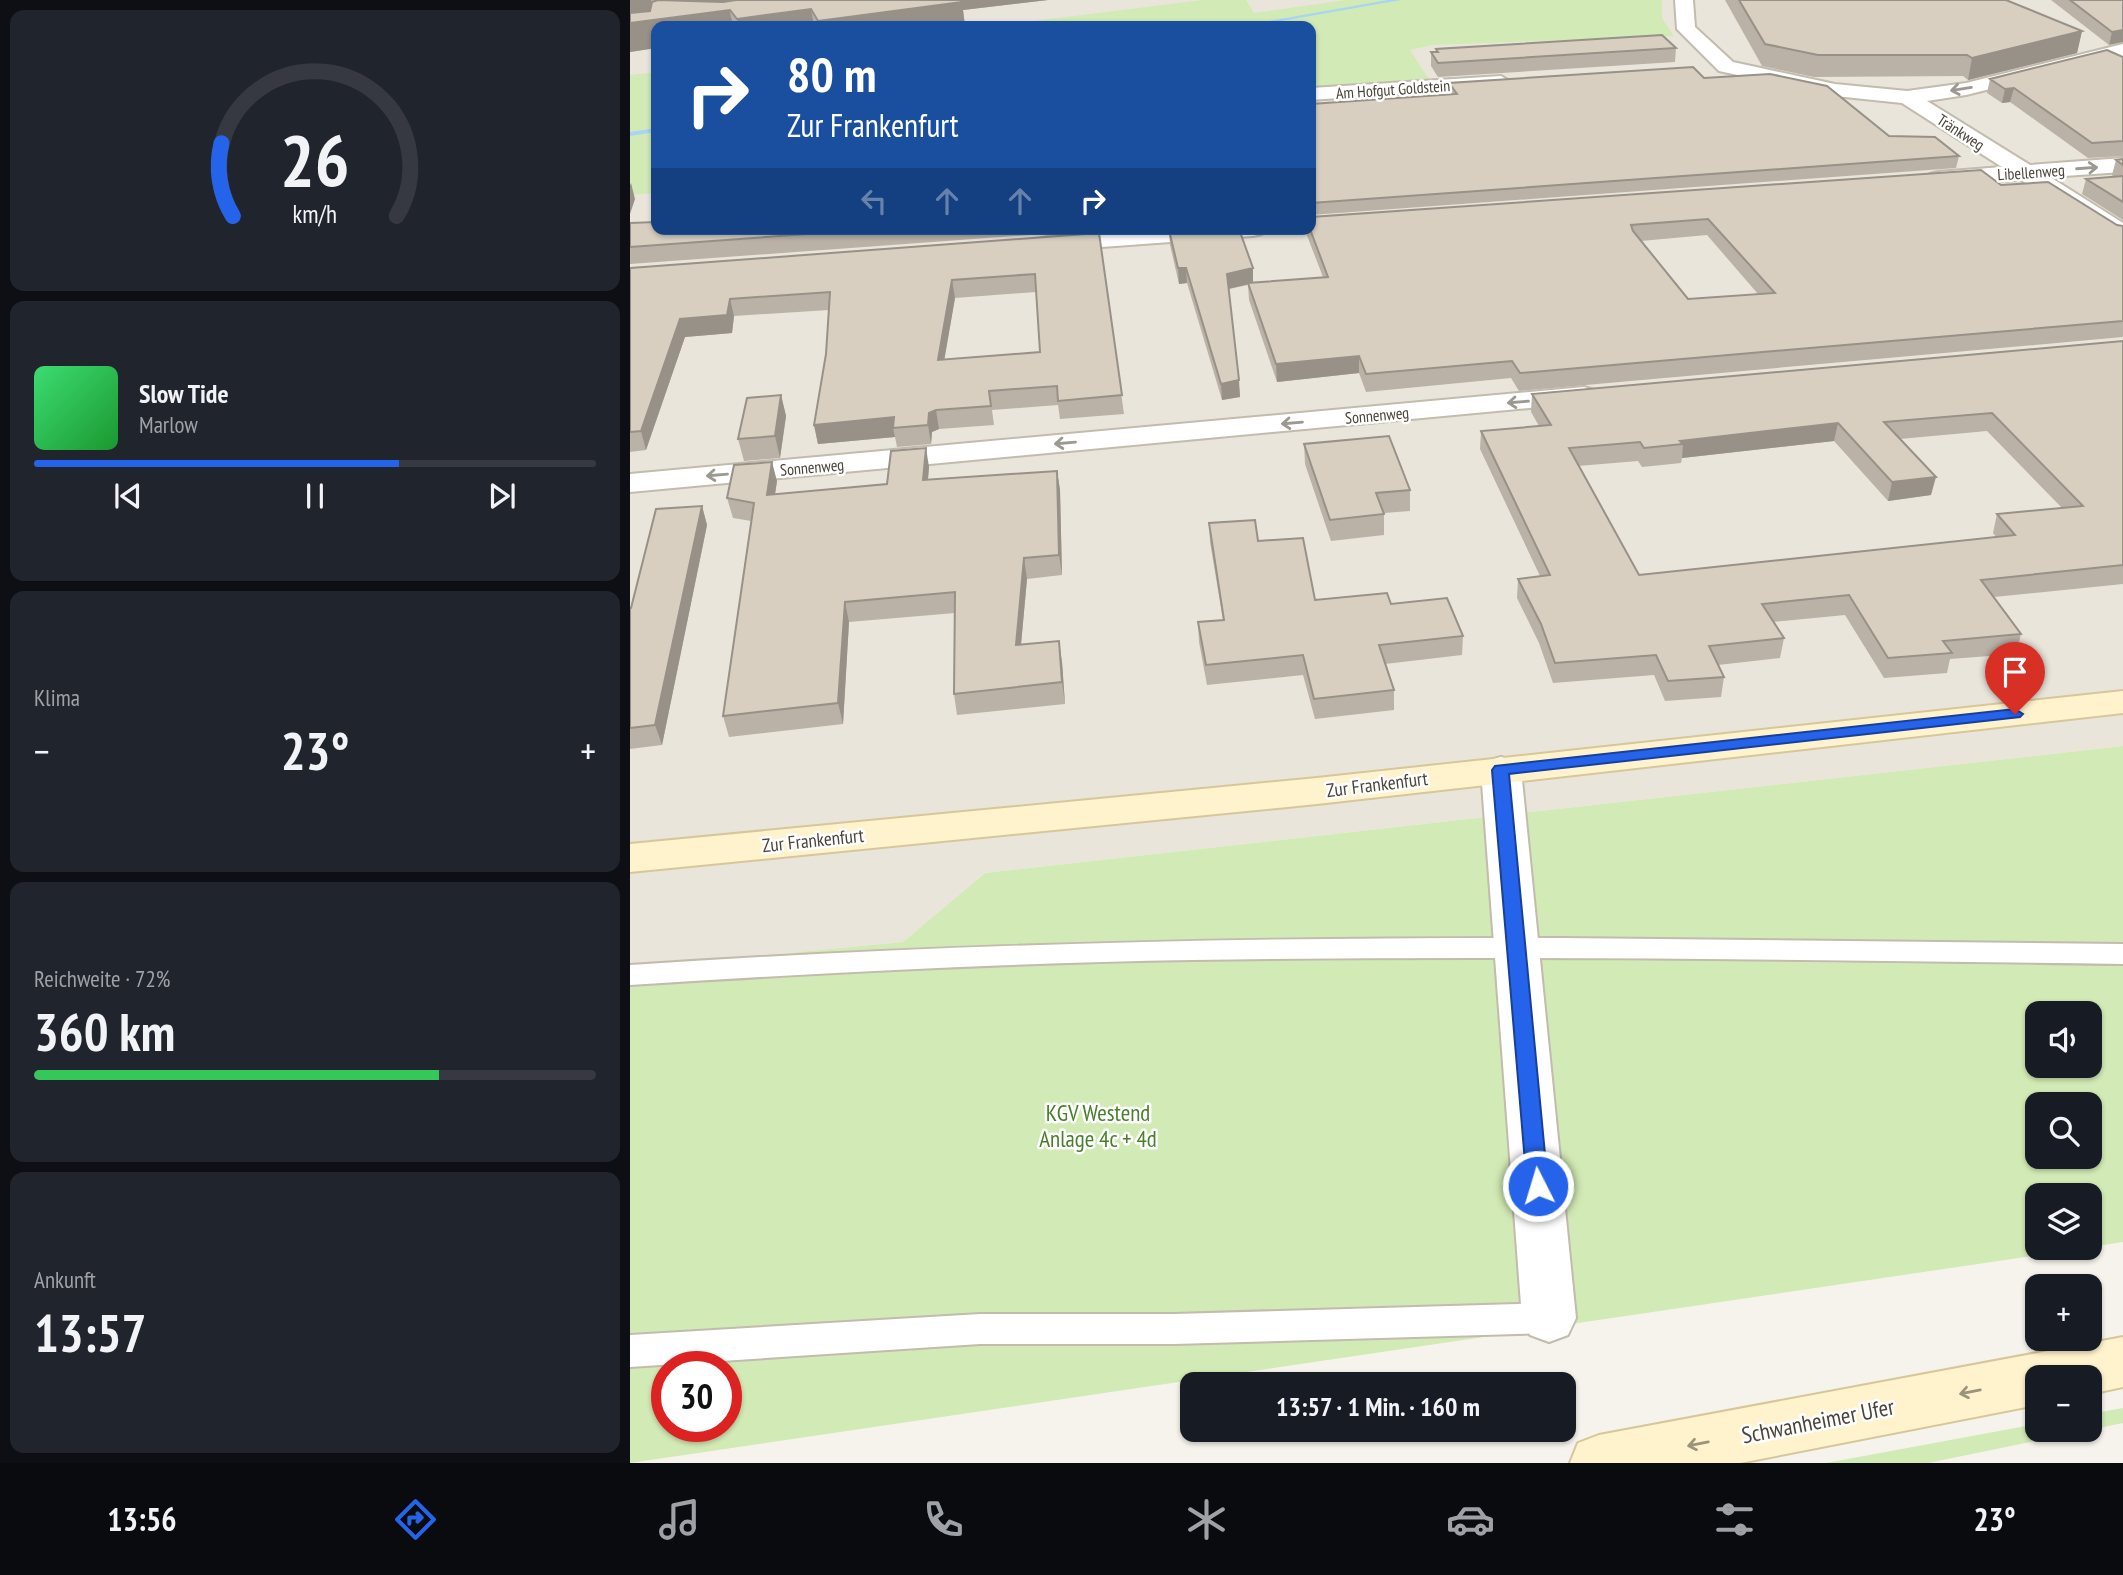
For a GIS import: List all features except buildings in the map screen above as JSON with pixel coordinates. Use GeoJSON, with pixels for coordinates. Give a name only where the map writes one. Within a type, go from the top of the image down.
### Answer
{"type":"FeatureCollection","features":[{"type":"Feature","properties":{"kind":"street"},"geometry":{"type":"LineString","coordinates":[[1684,0],[1686,29],[1726,68]]}},
{"type":"Feature","properties":{"kind":"street"},"geometry":{"type":"LineString","coordinates":[[1699,69],[1726,68],[1835,90],[1907,97],[1966,89],[2123,50]]}},
{"type":"Feature","properties":{"kind":"street","name":"Am Hofgut Goldstein"},"geometry":{"type":"LineString","coordinates":[[1316,94],[1518,81]]}},
{"type":"Feature","properties":{"kind":"street","name":"Tränkweg"},"geometry":{"type":"LineString","coordinates":[[1907,97],[2123,234]]}},
{"type":"Feature","properties":{"kind":"street","name":"Libellenweg"},"geometry":{"type":"LineString","coordinates":[[1915,181],[2123,165]]}},
{"type":"Feature","properties":{"kind":"street"},"geometry":{"type":"LineString","coordinates":[[1017,247],[1174,235]]}},
{"type":"Feature","properties":{"kind":"street","name":"Sonnenweg"},"geometry":{"type":"LineString","coordinates":[[630,483],[1612,394]]}},
{"type":"Feature","properties":{"kind":"street","name":"Zur Frankenfurt"},"geometry":{"type":"LineString","coordinates":[[630,858],[1317,791],[2123,702]]}},
{"type":"Feature","properties":{"kind":"street"},"geometry":{"type":"LineString","coordinates":[[1501,770],[1549,1318]]}},
{"type":"Feature","properties":{"kind":"street"},"geometry":{"type":"LineString","coordinates":[[2102,1366],[2123,1362]]}},
{"type":"Feature","properties":{"kind":"street","name":"Schwanheimer Ufer"},"geometry":{"type":"LineString","coordinates":[[1599,1463],[2025,1381]]}},
{"type":"Feature","properties":{"kind":"lane"},"geometry":{"type":"LineString","coordinates":[[630,975],[964,958],[1517,947],[2123,954]]}},
{"type":"Feature","properties":{"kind":"lane"},"geometry":{"type":"LineString","coordinates":[[630,1351],[980,1329],[1174,1329],[1549,1318]]}},
{"type":"Feature","properties":{"kind":"shaded area"},"geometry":{"type":"Polygon","coordinates":[[[630,0],[2123,0],[2123,746],[985,873],[903,942],[630,968],[630,0]]]}},
{"type":"Feature","properties":{"kind":"green space"},"geometry":{"type":"Polygon","coordinates":[[[1202,0],[1246,0],[1254,13],[1346,0],[1662,0],[1662,18],[1674,36],[1432,45],[1410,50],[1430,81],[1316,90],[1316,21],[1033,21],[1202,0]]]}},
{"type":"Feature","properties":{"kind":"green space"},"geometry":{"type":"Polygon","coordinates":[[[651,73],[651,193],[630,195],[630,75],[651,73]]]}},
{"type":"Feature","properties":{"kind":"green space","name":"KGV Westend Anlage 4c + 4d"},"geometry":{"type":"Polygon","coordinates":[[[2123,746],[2123,1242],[2102,1245],[2102,1183],[2025,1183],[2025,1257],[1246,1372],[1180,1372],[1180,1382],[630,1463],[630,968],[903,942],[985,873],[2123,746]]]}},
{"type":"Feature","properties":{"kind":"green space"},"geometry":{"type":"Polygon","coordinates":[[[2123,1408],[2123,1423],[2102,1427],[2102,1412],[2123,1408]]]}},
{"type":"Feature","properties":{"kind":"green space"},"geometry":{"type":"Polygon","coordinates":[[[2025,1426],[2025,1442],[2030,1442],[1928,1463],[1826,1463],[2025,1426]]]}},
{"type":"Feature","properties":{"kind":"waterway"},"geometry":{"type":"LineString","coordinates":[[1274,21],[1398,0]]}},
{"type":"Feature","properties":{"kind":"waterway"},"geometry":{"type":"LineString","coordinates":[[630,134],[651,131]]}},
{"type":"Feature","properties":{"kind":"route"},"geometry":{"type":"LineString","coordinates":[[1538,1186],[1501,770],[2015,714]]}}]}
